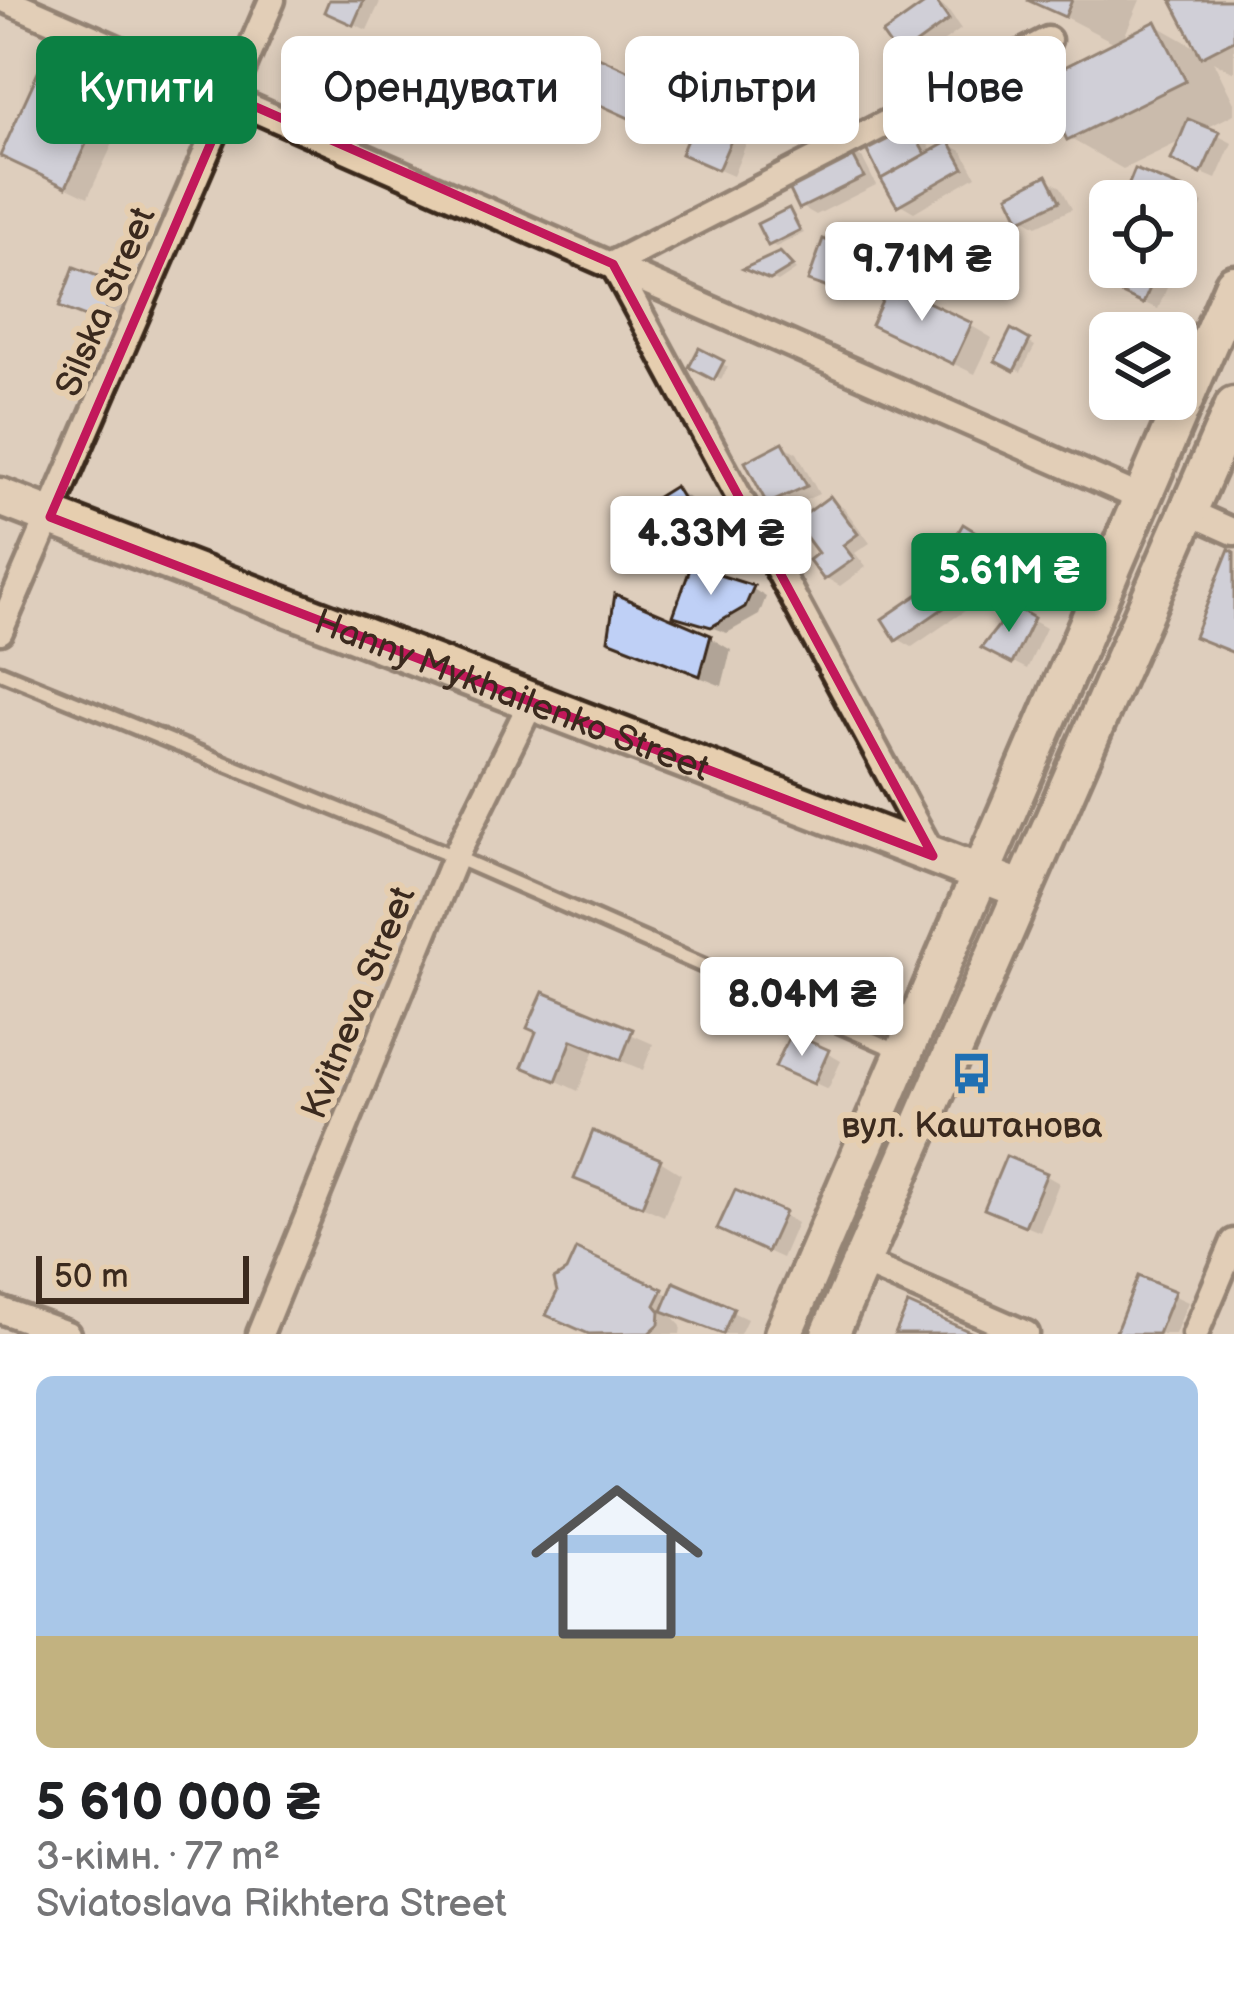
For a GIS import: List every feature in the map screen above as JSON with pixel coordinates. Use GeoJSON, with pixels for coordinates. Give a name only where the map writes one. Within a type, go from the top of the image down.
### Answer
{"type":"FeatureCollection","features":[{"type":"Feature","properties":{"kind":"main road"},"geometry":{"type":"LineString","coordinates":[[783,1334],[1234,284]]}},
{"type":"Feature","properties":{"kind":"main road"},"geometry":{"type":"LineString","coordinates":[[830,1334],[1234,406]]}},
{"type":"Feature","properties":{"kind":"main road","name":"Hanny Mykhailenko Street"},"geometry":{"type":"LineString","coordinates":[[0,497],[1023,890]]}},
{"type":"Feature","properties":{"kind":"street"},"geometry":{"type":"LineString","coordinates":[[7,0],[91,36]]}},
{"type":"Feature","properties":{"kind":"street","name":"Silska Street"},"geometry":{"type":"LineString","coordinates":[[257,36],[272,0]]}},
{"type":"Feature","properties":{"kind":"street"},"geometry":{"type":"LineString","coordinates":[[257,107],[1143,499]]}},
{"type":"Feature","properties":{"kind":"street"},"geometry":{"type":"LineString","coordinates":[[613,264],[883,125]]}},
{"type":"Feature","properties":{"kind":"street","name":"Silska Street"},"geometry":{"type":"LineString","coordinates":[[0,631],[210,144]]}},
{"type":"Feature","properties":{"kind":"street"},"geometry":{"type":"LineString","coordinates":[[613,264],[933,856]]}},
{"type":"Feature","properties":{"kind":"street"},"geometry":{"type":"LineString","coordinates":[[1189,512],[1234,532]]}},
{"type":"Feature","properties":{"kind":"street","name":"Kvitneva Street"},"geometry":{"type":"LineString","coordinates":[[260,1334],[454,857],[531,703]]}},
{"type":"Feature","properties":{"kind":"street"},"geometry":{"type":"LineString","coordinates":[[1195,1334],[1234,1242]]}},
{"type":"Feature","properties":{"kind":"street"},"geometry":{"type":"LineString","coordinates":[[861,1262],[1026,1334]]}},
{"type":"Feature","properties":{"kind":"street"},"geometry":{"type":"LineString","coordinates":[[0,1310],[67,1334]]}},
{"type":"Feature","properties":{"kind":"lane"},"geometry":{"type":"LineString","coordinates":[[0,673],[454,857],[902,1053]]}},
{"type":"Feature","properties":{"kind":"highlighted area"},"geometry":{"type":"Polygon","coordinates":[[[231,96],[613,264],[933,856],[50,517],[231,96]]]}},
{"type":"Feature","properties":{"kind":"building"},"geometry":{"type":"Polygon","coordinates":[[[329,0],[364,0],[353,25],[324,12],[329,0]]]}},
{"type":"Feature","properties":{"kind":"building"},"geometry":{"type":"Polygon","coordinates":[[[930,0],[935,0],[949,20],[927,36],[882,34],[930,0]]]}},
{"type":"Feature","properties":{"kind":"building"},"geometry":{"type":"Polygon","coordinates":[[[1027,0],[1072,0],[1065,17],[1027,0]]]}},
{"type":"Feature","properties":{"kind":"building"},"geometry":{"type":"Polygon","coordinates":[[[1171,0],[1234,0],[1234,40],[1201,57],[1171,0]]]}},
{"type":"Feature","properties":{"kind":"building"},"geometry":{"type":"Polygon","coordinates":[[[1156,21],[1186,81],[1067,140],[1066,66],[1156,21]]]}},
{"type":"Feature","properties":{"kind":"building"},"geometry":{"type":"Polygon","coordinates":[[[601,58],[625,69],[625,116],[601,105],[601,58]]]}},
{"type":"Feature","properties":{"kind":"building"},"geometry":{"type":"Polygon","coordinates":[[[36,77],[36,144],[86,144],[66,187],[0,156],[36,77]]]}},
{"type":"Feature","properties":{"kind":"building"},"geometry":{"type":"Polygon","coordinates":[[[1188,119],[1220,132],[1201,174],[1171,160],[1188,119]]]}},
{"type":"Feature","properties":{"kind":"building"},"geometry":{"type":"Polygon","coordinates":[[[883,140],[883,144],[919,144],[925,154],[881,179],[866,149],[883,140]]]}},
{"type":"Feature","properties":{"kind":"building"},"geometry":{"type":"Polygon","coordinates":[[[685,144],[729,144],[718,170],[681,154],[685,144]]]}},
{"type":"Feature","properties":{"kind":"building"},"geometry":{"type":"Polygon","coordinates":[[[944,144],[951,144],[964,168],[897,206],[881,179],[944,144]]]}},
{"type":"Feature","properties":{"kind":"building"},"geometry":{"type":"Polygon","coordinates":[[[849,148],[864,177],[799,209],[785,180],[849,148]]]}},
{"type":"Feature","properties":{"kind":"building"},"geometry":{"type":"Polygon","coordinates":[[[1135,169],[1162,180],[1131,180],[1135,169]]]}},
{"type":"Feature","properties":{"kind":"building"},"geometry":{"type":"Polygon","coordinates":[[[1047,175],[1060,201],[1020,220],[1008,195],[1047,175]]]}},
{"type":"Feature","properties":{"kind":"building"},"geometry":{"type":"Polygon","coordinates":[[[789,208],[800,230],[768,246],[757,224],[789,208]]]}},
{"type":"Feature","properties":{"kind":"building"},"geometry":{"type":"Polygon","coordinates":[[[823,239],[855,250],[840,292],[808,281],[823,239]]]}},
{"type":"Feature","properties":{"kind":"building"},"geometry":{"type":"Polygon","coordinates":[[[780,252],[793,266],[770,280],[743,269],[780,252]]]}},
{"type":"Feature","properties":{"kind":"building"},"geometry":{"type":"Polygon","coordinates":[[[74,267],[116,283],[101,323],[59,307],[74,267]]]}},
{"type":"Feature","properties":{"kind":"building"},"geometry":{"type":"Polygon","coordinates":[[[890,284],[972,323],[953,364],[871,325],[890,284]]]}},
{"type":"Feature","properties":{"kind":"building"},"geometry":{"type":"Polygon","coordinates":[[[1125,288],[1150,288],[1143,304],[1122,294],[1125,288]]]}},
{"type":"Feature","properties":{"kind":"building"},"geometry":{"type":"Polygon","coordinates":[[[1011,329],[1030,340],[1014,371],[995,361],[1011,329]]]}},
{"type":"Feature","properties":{"kind":"building"},"geometry":{"type":"Polygon","coordinates":[[[699,348],[724,361],[714,380],[689,367],[699,348]]]}},
{"type":"Feature","properties":{"kind":"building"},"geometry":{"type":"Polygon","coordinates":[[[783,442],[807,486],[767,504],[745,462],[783,442]]]}},
{"type":"Feature","properties":{"kind":"building"},"geometry":{"type":"Polygon","coordinates":[[[675,486],[698,524],[675,539],[651,501],[675,486]]]}},
{"type":"Feature","properties":{"kind":"building"},"geometry":{"type":"Polygon","coordinates":[[[830,496],[858,534],[843,545],[854,559],[824,580],[809,560],[818,553],[795,522],[830,496]]]}},
{"type":"Feature","properties":{"kind":"building"},"geometry":{"type":"Polygon","coordinates":[[[963,524],[997,545],[975,580],[942,560],[963,524]]]}},
{"type":"Feature","properties":{"kind":"building"},"geometry":{"type":"Polygon","coordinates":[[[1229,549],[1234,552],[1234,653],[1194,637],[1229,549]]]}},
{"type":"Feature","properties":{"kind":"building"},"geometry":{"type":"Polygon","coordinates":[[[691,566],[754,586],[745,607],[711,627],[673,616],[691,566]]]}},
{"type":"Feature","properties":{"kind":"building"},"geometry":{"type":"Polygon","coordinates":[[[939,580],[954,601],[896,641],[882,619],[939,580]]]}},
{"type":"Feature","properties":{"kind":"building"},"geometry":{"type":"Polygon","coordinates":[[[615,594],[711,635],[700,676],[608,640],[615,594]]]}},
{"type":"Feature","properties":{"kind":"building"},"geometry":{"type":"Polygon","coordinates":[[[1014,606],[1034,618],[1012,664],[981,648],[1014,606]]]}},
{"type":"Feature","properties":{"kind":"building"},"geometry":{"type":"Polygon","coordinates":[[[543,992],[633,1029],[621,1060],[572,1040],[556,1081],[522,1067],[536,1032],[527,1028],[543,992]]]}},
{"type":"Feature","properties":{"kind":"building"},"geometry":{"type":"Polygon","coordinates":[[[791,1033],[829,1050],[814,1084],[775,1067],[791,1033]]]}},
{"type":"Feature","properties":{"kind":"building"},"geometry":{"type":"Polygon","coordinates":[[[593,1131],[661,1159],[642,1206],[574,1179],[593,1131]]]}},
{"type":"Feature","properties":{"kind":"building"},"geometry":{"type":"Polygon","coordinates":[[[1006,1156],[1047,1173],[1025,1226],[984,1209],[1006,1156]]]}},
{"type":"Feature","properties":{"kind":"building"},"geometry":{"type":"Polygon","coordinates":[[[735,1190],[785,1212],[767,1252],[717,1229],[735,1190]]]}},
{"type":"Feature","properties":{"kind":"building"},"geometry":{"type":"Polygon","coordinates":[[[576,1249],[663,1289],[655,1305],[660,1311],[659,1324],[649,1333],[589,1334],[546,1315],[557,1292],[554,1279],[566,1271],[576,1249]]]}},
{"type":"Feature","properties":{"kind":"building"},"geometry":{"type":"Polygon","coordinates":[[[1138,1276],[1175,1291],[1158,1334],[1115,1334],[1138,1276]]]}},
{"type":"Feature","properties":{"kind":"building"},"geometry":{"type":"Polygon","coordinates":[[[674,1282],[734,1308],[723,1334],[662,1311],[674,1282]]]}},
{"type":"Feature","properties":{"kind":"building"},"geometry":{"type":"Polygon","coordinates":[[[908,1304],[975,1334],[895,1334],[908,1304]]]}},
{"type":"Feature","properties":{"kind":"place","name":"вул. Каштанова"},"geometry":{"type":"Point","coordinates":[972,1074]}}]}
